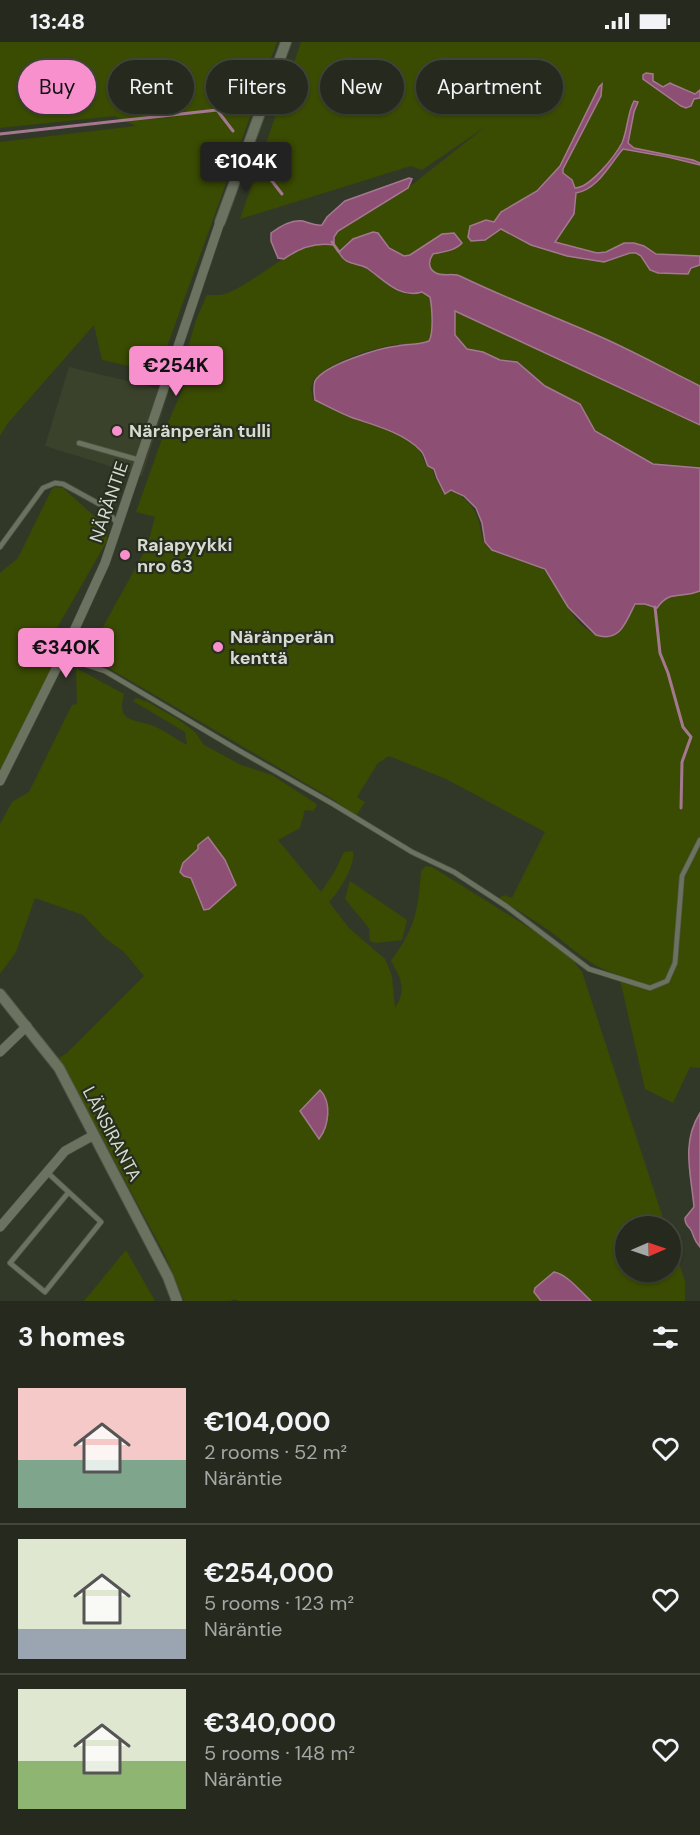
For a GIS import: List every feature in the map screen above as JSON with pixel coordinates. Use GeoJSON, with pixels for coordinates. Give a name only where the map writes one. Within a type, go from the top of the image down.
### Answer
{"type":"FeatureCollection","features":[{"type":"Feature","properties":{"kind":"street"},"geometry":{"type":"LineString","coordinates":[[220,222],[286,42]]}},
{"type":"Feature","properties":{"kind":"street","name":"NÄRÄNTIE"},"geometry":{"type":"LineString","coordinates":[[0,781],[62,657],[105,563],[220,222]]}},
{"type":"Feature","properties":{"kind":"street","name":"LÄNSIRANTA"},"geometry":{"type":"LineString","coordinates":[[0,994],[59,1068],[168,1276],[177,1301]]}},
{"type":"Feature","properties":{"kind":"street"},"geometry":{"type":"LineString","coordinates":[[0,1052],[27,1026]]}},
{"type":"Feature","properties":{"kind":"street"},"geometry":{"type":"LineString","coordinates":[[0,1227],[65,1151],[94,1135]]}},
{"type":"Feature","properties":{"kind":"lane"},"geometry":{"type":"LineString","coordinates":[[79,443],[141,460]]}},
{"type":"Feature","properties":{"kind":"lane"},"geometry":{"type":"LineString","coordinates":[[0,547],[43,488],[55,483],[63,484],[103,506],[119,525]]}},
{"type":"Feature","properties":{"kind":"lane"},"geometry":{"type":"LineString","coordinates":[[62,657],[105,671],[412,852],[454,872],[506,906],[589,969],[650,988],[667,981],[675,963],[682,876],[700,840]]}},
{"type":"Feature","properties":{"kind":"lane"},"geometry":{"type":"LineString","coordinates":[[47,1172],[101,1222],[45,1293],[10,1263],[68,1193]]}},
{"type":"Feature","properties":{"kind":"shaded area"},"geometry":{"type":"Polygon","coordinates":[[[646,73],[653,74],[653,81],[663,87],[670,83],[695,94],[700,90],[700,98],[694,99],[691,106],[686,108],[681,106],[643,79],[646,73]]]}},
{"type":"Feature","properties":{"kind":"shaded area"},"geometry":{"type":"Polygon","coordinates":[[[602,84],[601,96],[563,169],[563,173],[572,180],[575,188],[581,187],[595,177],[619,149],[634,101],[638,102],[628,143],[634,148],[693,160],[700,165],[623,149],[597,182],[584,191],[576,193],[574,214],[555,242],[597,253],[606,252],[624,243],[634,243],[656,254],[700,256],[700,265],[691,268],[688,274],[658,273],[650,270],[641,256],[636,253],[604,262],[567,256],[531,245],[501,229],[485,240],[471,241],[468,237],[470,226],[486,220],[494,222],[501,212],[537,191],[560,166],[602,84]]]}},
{"type":"Feature","properties":{"kind":"shaded area"},"geometry":{"type":"Polygon","coordinates":[[[409,178],[412,179],[408,188],[338,231],[334,237],[334,245],[314,245],[301,249],[284,259],[278,258],[271,241],[271,233],[278,228],[290,222],[299,221],[322,225],[327,217],[345,201],[409,178]]]}},
{"type":"Feature","properties":{"kind":"shaded area"},"geometry":{"type":"Polygon","coordinates":[[[373,232],[378,233],[389,248],[404,256],[410,255],[442,234],[454,233],[462,243],[452,249],[433,254],[430,265],[436,273],[459,276],[614,343],[700,386],[700,425],[455,311],[455,335],[467,349],[483,352],[500,360],[517,362],[545,386],[580,404],[595,431],[653,464],[700,468],[700,591],[671,596],[657,608],[635,604],[625,624],[617,633],[604,637],[596,635],[568,607],[545,569],[492,550],[485,542],[482,523],[476,508],[464,496],[451,490],[445,494],[434,469],[428,466],[423,453],[413,444],[388,430],[348,416],[315,400],[315,381],[320,375],[340,363],[389,347],[429,341],[431,337],[430,297],[422,292],[399,291],[367,268],[344,260],[341,256],[339,252],[353,239],[373,232]]]}},
{"type":"Feature","properties":{"kind":"shaded area"},"geometry":{"type":"Polygon","coordinates":[[[69,367],[169,391],[142,476],[45,446],[69,367]]]}},
{"type":"Feature","properties":{"kind":"shaded area"},"geometry":{"type":"Polygon","coordinates":[[[208,837],[225,860],[236,885],[209,909],[204,910],[191,878],[180,872],[183,863],[208,837]]]}},
{"type":"Feature","properties":{"kind":"shaded area"},"geometry":{"type":"Polygon","coordinates":[[[320,1090],[328,1107],[328,1114],[325,1128],[319,1139],[300,1111],[320,1090]]]}},
{"type":"Feature","properties":{"kind":"shaded area"},"geometry":{"type":"Polygon","coordinates":[[[700,1113],[700,1247],[686,1224],[685,1218],[694,1207],[689,1147],[694,1124],[700,1113]]]}},
{"type":"Feature","properties":{"kind":"shaded area"},"geometry":{"type":"Polygon","coordinates":[[[554,1272],[569,1280],[591,1301],[541,1301],[534,1292],[535,1288],[554,1272]]]}},
{"type":"Feature","properties":{"kind":"green space"},"geometry":{"type":"Polygon","coordinates":[[[0,42],[277,42],[271,60],[206,60],[206,114],[251,114],[163,358],[151,371],[102,360],[94,325],[8,423],[0,436],[0,142],[136,126],[115,116],[0,128],[0,42]]]}},
{"type":"Feature","properties":{"kind":"green space"},"geometry":{"type":"Polygon","coordinates":[[[301,42],[700,42],[700,387],[433,273],[429,264],[432,255],[459,246],[460,241],[404,257],[353,239],[339,252],[344,260],[367,269],[399,291],[407,294],[422,293],[430,297],[431,337],[429,341],[392,345],[350,357],[322,372],[314,379],[311,388],[313,399],[346,415],[386,429],[411,443],[419,451],[426,465],[432,468],[443,492],[449,489],[455,492],[473,509],[487,546],[494,552],[532,563],[544,570],[574,616],[590,631],[600,636],[633,603],[700,589],[700,1068],[690,1067],[673,1103],[645,1089],[619,975],[588,961],[544,927],[499,898],[504,895],[512,898],[545,832],[446,779],[389,756],[378,763],[357,797],[365,802],[356,816],[334,800],[100,663],[88,659],[88,654],[147,547],[155,517],[136,512],[167,425],[190,372],[187,351],[196,320],[207,295],[227,293],[292,254],[330,239],[338,231],[408,188],[485,127],[422,170],[411,166],[240,219],[276,114],[308,114],[308,60],[295,60],[301,42]]]}},
{"type":"Feature","properties":{"kind":"green space"},"geometry":{"type":"Polygon","coordinates":[[[455,310],[700,425],[700,467],[653,463],[595,430],[579,404],[546,386],[517,361],[498,359],[481,351],[467,349],[456,335],[455,310]]]}},
{"type":"Feature","properties":{"kind":"green space"},"geometry":{"type":"Polygon","coordinates":[[[55,487],[63,488],[103,524],[107,530],[107,541],[49,642],[68,650],[0,777],[0,573],[18,558],[55,487]]]}},
{"type":"Feature","properties":{"kind":"green space"},"geometry":{"type":"Polygon","coordinates":[[[76,668],[124,694],[123,711],[130,719],[158,728],[187,745],[185,732],[133,701],[136,698],[148,702],[195,732],[204,745],[241,765],[272,775],[315,803],[317,806],[313,811],[305,810],[300,828],[278,840],[321,892],[344,852],[353,851],[349,871],[329,902],[349,928],[385,959],[392,976],[395,1008],[402,990],[398,973],[391,961],[414,919],[421,871],[426,866],[432,867],[569,955],[582,972],[662,1216],[615,1216],[615,1282],[681,1282],[681,1269],[685,1281],[685,1301],[238,1301],[235,1299],[230,1301],[184,1301],[165,1255],[59,1058],[67,1053],[144,976],[124,952],[105,938],[83,915],[35,898],[16,952],[0,974],[0,824],[12,802],[29,792],[72,705],[77,704],[76,668]]]}},
{"type":"Feature","properties":{"kind":"green space"},"geometry":{"type":"Polygon","coordinates":[[[350,881],[407,920],[402,940],[376,943],[370,941],[369,928],[345,899],[350,881]]]}},
{"type":"Feature","properties":{"kind":"green space"},"geometry":{"type":"Polygon","coordinates":[[[126,1250],[155,1301],[84,1301],[126,1250]]]}},
{"type":"Feature","properties":{"kind":"waterway"},"geometry":{"type":"LineString","coordinates":[[0,134],[217,110],[233,131]]}},
{"type":"Feature","properties":{"kind":"waterway"},"geometry":{"type":"LineString","coordinates":[[258,163],[282,194]]}},
{"type":"Feature","properties":{"kind":"waterway"},"geometry":{"type":"LineString","coordinates":[[332,242],[339,252]]}},
{"type":"Feature","properties":{"kind":"waterway"},"geometry":{"type":"LineString","coordinates":[[655,607],[660,653],[683,727],[691,737],[682,762],[681,808]]}},
{"type":"Feature","properties":{"kind":"place","name":"Näränperän tulli"},"geometry":{"type":"Point","coordinates":[117,431]}},
{"type":"Feature","properties":{"kind":"place","name":"Rajapyykki nro 63"},"geometry":{"type":"Point","coordinates":[125,555]}},
{"type":"Feature","properties":{"kind":"place","name":"Näränperän kenttä"},"geometry":{"type":"Point","coordinates":[218,647]}}]}
